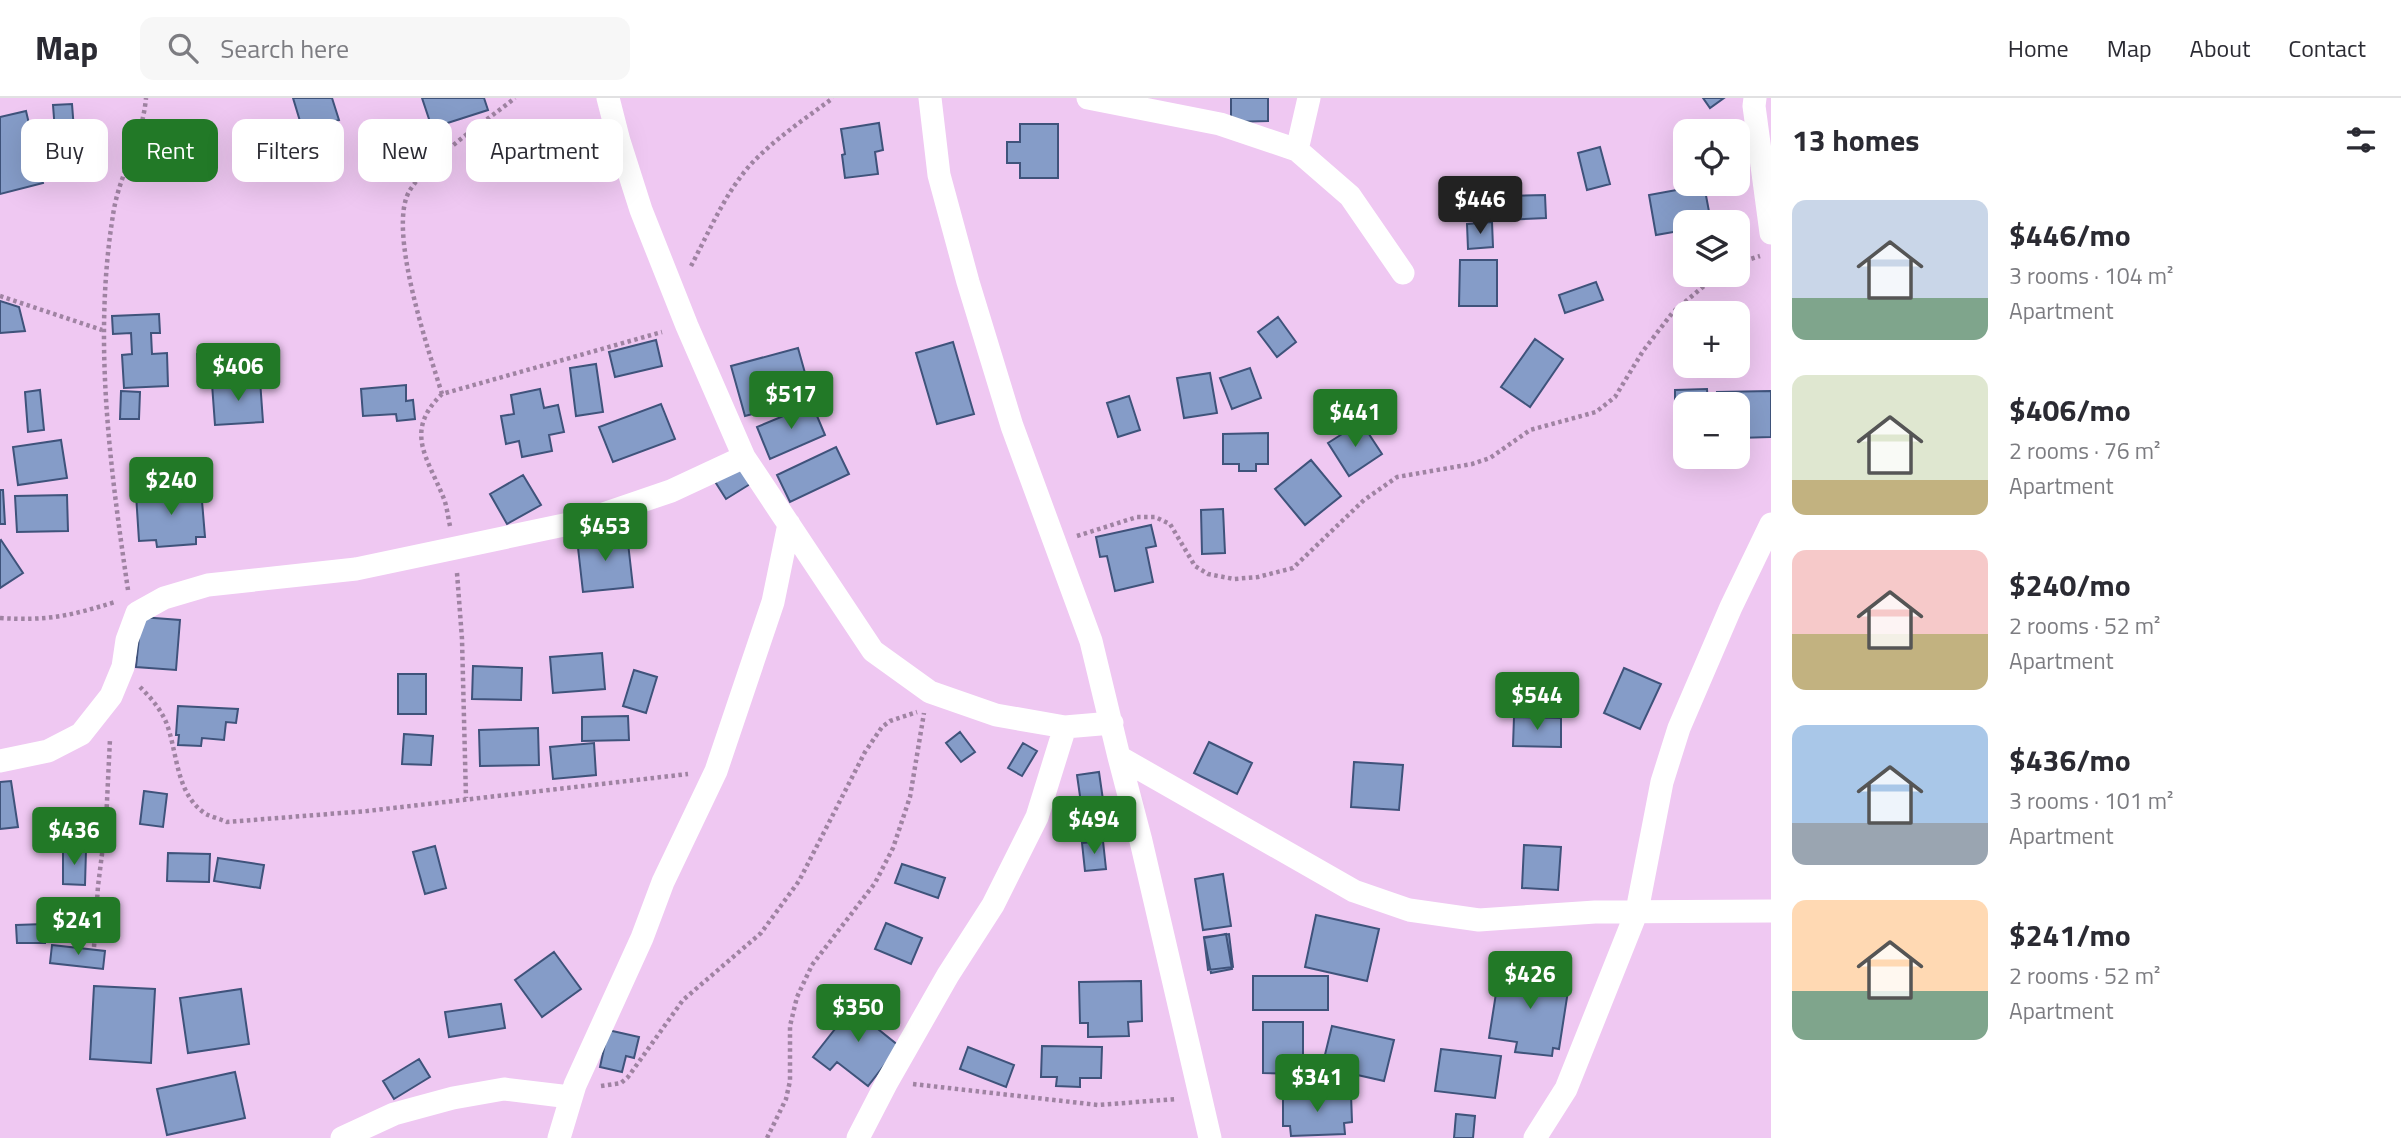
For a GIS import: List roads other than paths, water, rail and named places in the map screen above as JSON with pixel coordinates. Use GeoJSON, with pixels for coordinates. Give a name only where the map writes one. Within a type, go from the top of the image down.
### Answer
{"type":"FeatureCollection","features":[{"type":"Feature","properties":{"kind":"street"},"geometry":{"type":"LineString","coordinates":[[608,98],[641,210],[687,326],[744,457],[873,652],[930,692],[996,715],[1065,727],[1112,723]]}},
{"type":"Feature","properties":{"kind":"street"},"geometry":{"type":"LineString","coordinates":[[930,98],[939,175],[968,282],[1012,426],[1091,641],[1210,1138]]}},
{"type":"Feature","properties":{"kind":"street"},"geometry":{"type":"LineString","coordinates":[[1088,98],[1220,124],[1297,150],[1350,196],[1403,273]]}},
{"type":"Feature","properties":{"kind":"street"},"geometry":{"type":"LineString","coordinates":[[1297,150],[1309,98]]}},
{"type":"Feature","properties":{"kind":"street"},"geometry":{"type":"LineString","coordinates":[[1755,98],[1771,233]]}},
{"type":"Feature","properties":{"kind":"street"},"geometry":{"type":"LineString","coordinates":[[0,761],[48,751],[81,734],[111,696],[123,667],[133,606],[208,585],[356,569],[583,521],[671,491],[744,457]]}},
{"type":"Feature","properties":{"kind":"street"},"geometry":{"type":"LineString","coordinates":[[559,1138],[572,1091],[642,938],[663,882],[716,771],[773,602],[789,524]]}},
{"type":"Feature","properties":{"kind":"street"},"geometry":{"type":"LineString","coordinates":[[1535,1138],[1566,1088],[1637,912],[1662,782],[1679,728],[1731,607],[1771,524]]}},
{"type":"Feature","properties":{"kind":"street"},"geometry":{"type":"LineString","coordinates":[[858,1138],[948,975],[993,905],[1038,817],[1065,727]]}},
{"type":"Feature","properties":{"kind":"street"},"geometry":{"type":"LineString","coordinates":[[1119,757],[1354,891],[1409,910],[1479,920],[1595,912],[1771,912]]}},
{"type":"Feature","properties":{"kind":"street"},"geometry":{"type":"LineString","coordinates":[[342,1138],[394,1114],[453,1098],[504,1089],[572,1091]]}}]}
